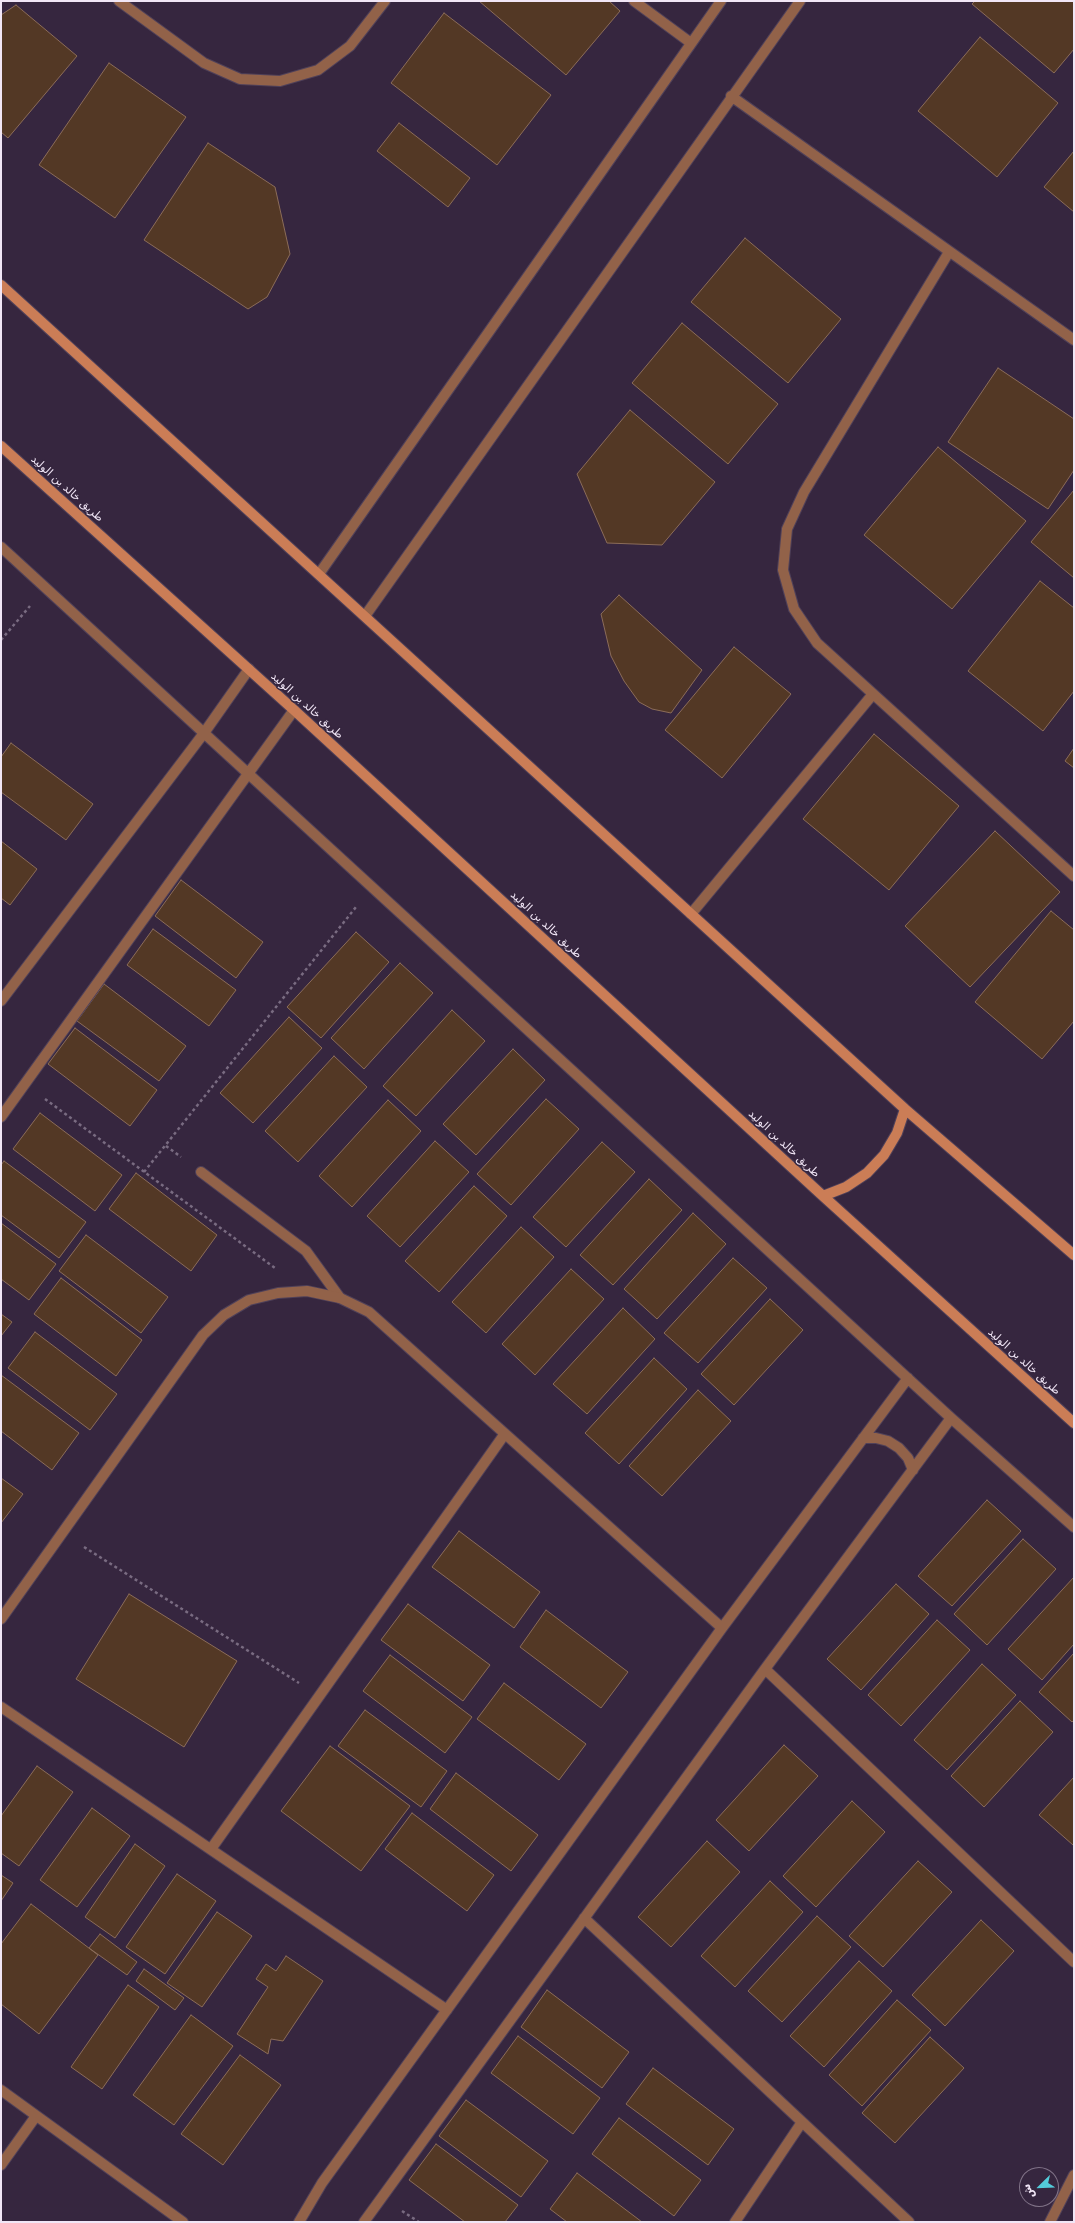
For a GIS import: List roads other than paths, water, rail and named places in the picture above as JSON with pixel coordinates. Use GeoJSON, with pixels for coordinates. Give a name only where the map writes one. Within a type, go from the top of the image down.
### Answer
{"type":"FeatureCollection","features":[{"type":"Feature","properties":{"kind":"street"},"geometry":{"type":"LineString","coordinates":[[119,1],[204,63],[240,79],[280,81],[318,70],[350,46],[385,1]]}},
{"type":"Feature","properties":{"kind":"street"},"geometry":{"type":"LineString","coordinates":[[634,1],[691,43]]}},
{"type":"Feature","properties":{"kind":"street"},"geometry":{"type":"LineString","coordinates":[[319,574],[720,1]]}},
{"type":"Feature","properties":{"kind":"street"},"geometry":{"type":"LineString","coordinates":[[365,616],[731,96],[800,1]]}},
{"type":"Feature","properties":{"kind":"street"},"geometry":{"type":"LineString","coordinates":[[731,96],[1074,340]]}},
{"type":"Feature","properties":{"kind":"street"},"geometry":{"type":"LineString","coordinates":[[949,252],[804,492],[787,529],[783,570],[794,609],[817,643],[1074,876]]}},
{"type":"Feature","properties":{"kind":"street"},"geometry":{"type":"LineString","coordinates":[[1,285],[905,1109],[1074,1256]]}},
{"type":"Feature","properties":{"kind":"street","name":"طريق خالد بن الوليد"},"geometry":{"type":"LineString","coordinates":[[1,446],[249,669],[823,1196],[1074,1423]]}},
{"type":"Feature","properties":{"kind":"street"},"geometry":{"type":"LineString","coordinates":[[1,547],[951,1418],[1074,1527]]}},
{"type":"Feature","properties":{"kind":"street"},"geometry":{"type":"LineString","coordinates":[[1,1002],[204,733],[249,669]]}},
{"type":"Feature","properties":{"kind":"street"},"geometry":{"type":"LineString","coordinates":[[691,914],[873,694]]}},
{"type":"Feature","properties":{"kind":"street"},"geometry":{"type":"LineString","coordinates":[[1,1117],[294,710]]}},
{"type":"Feature","properties":{"kind":"street"},"geometry":{"type":"LineString","coordinates":[[823,1196],[846,1187],[867,1173],[884,1154],[898,1133],[905,1109]]}},
{"type":"Feature","properties":{"kind":"street"},"geometry":{"type":"LineString","coordinates":[[201,1172],[306,1251],[340,1298]]}},
{"type":"Feature","properties":{"kind":"street"},"geometry":{"type":"LineString","coordinates":[[1,1619],[202,1335],[224,1315],[249,1300],[278,1293],[307,1292],[340,1298],[369,1312],[504,1435],[722,1628]]}},
{"type":"Feature","properties":{"kind":"street"},"geometry":{"type":"LineString","coordinates":[[299,2222],[322,2183],[722,1628],[908,1378]]}},
{"type":"Feature","properties":{"kind":"street"},"geometry":{"type":"LineString","coordinates":[[364,2222],[765,1669],[951,1418]]}},
{"type":"Feature","properties":{"kind":"street"},"geometry":{"type":"LineString","coordinates":[[211,1849],[504,1435]]}},
{"type":"Feature","properties":{"kind":"street"},"geometry":{"type":"LineString","coordinates":[[863,1438],[876,1438],[899,1448],[908,1458],[913,1470]]}},
{"type":"Feature","properties":{"kind":"street"},"geometry":{"type":"LineString","coordinates":[[765,1669],[1074,1962]]}},
{"type":"Feature","properties":{"kind":"street"},"geometry":{"type":"LineString","coordinates":[[1,1707],[447,2010]]}},
{"type":"Feature","properties":{"kind":"street"},"geometry":{"type":"LineString","coordinates":[[584,1918],[909,2222]]}},
{"type":"Feature","properties":{"kind":"street"},"geometry":{"type":"LineString","coordinates":[[1,2090],[183,2222]]}},
{"type":"Feature","properties":{"kind":"street"},"geometry":{"type":"LineString","coordinates":[[1,2165],[36,2116]]}},
{"type":"Feature","properties":{"kind":"street"},"geometry":{"type":"LineString","coordinates":[[735,2222],[802,2122]]}},
{"type":"Feature","properties":{"kind":"street"},"geometry":{"type":"LineString","coordinates":[[1050,2222],[1074,2175]]}}]}
